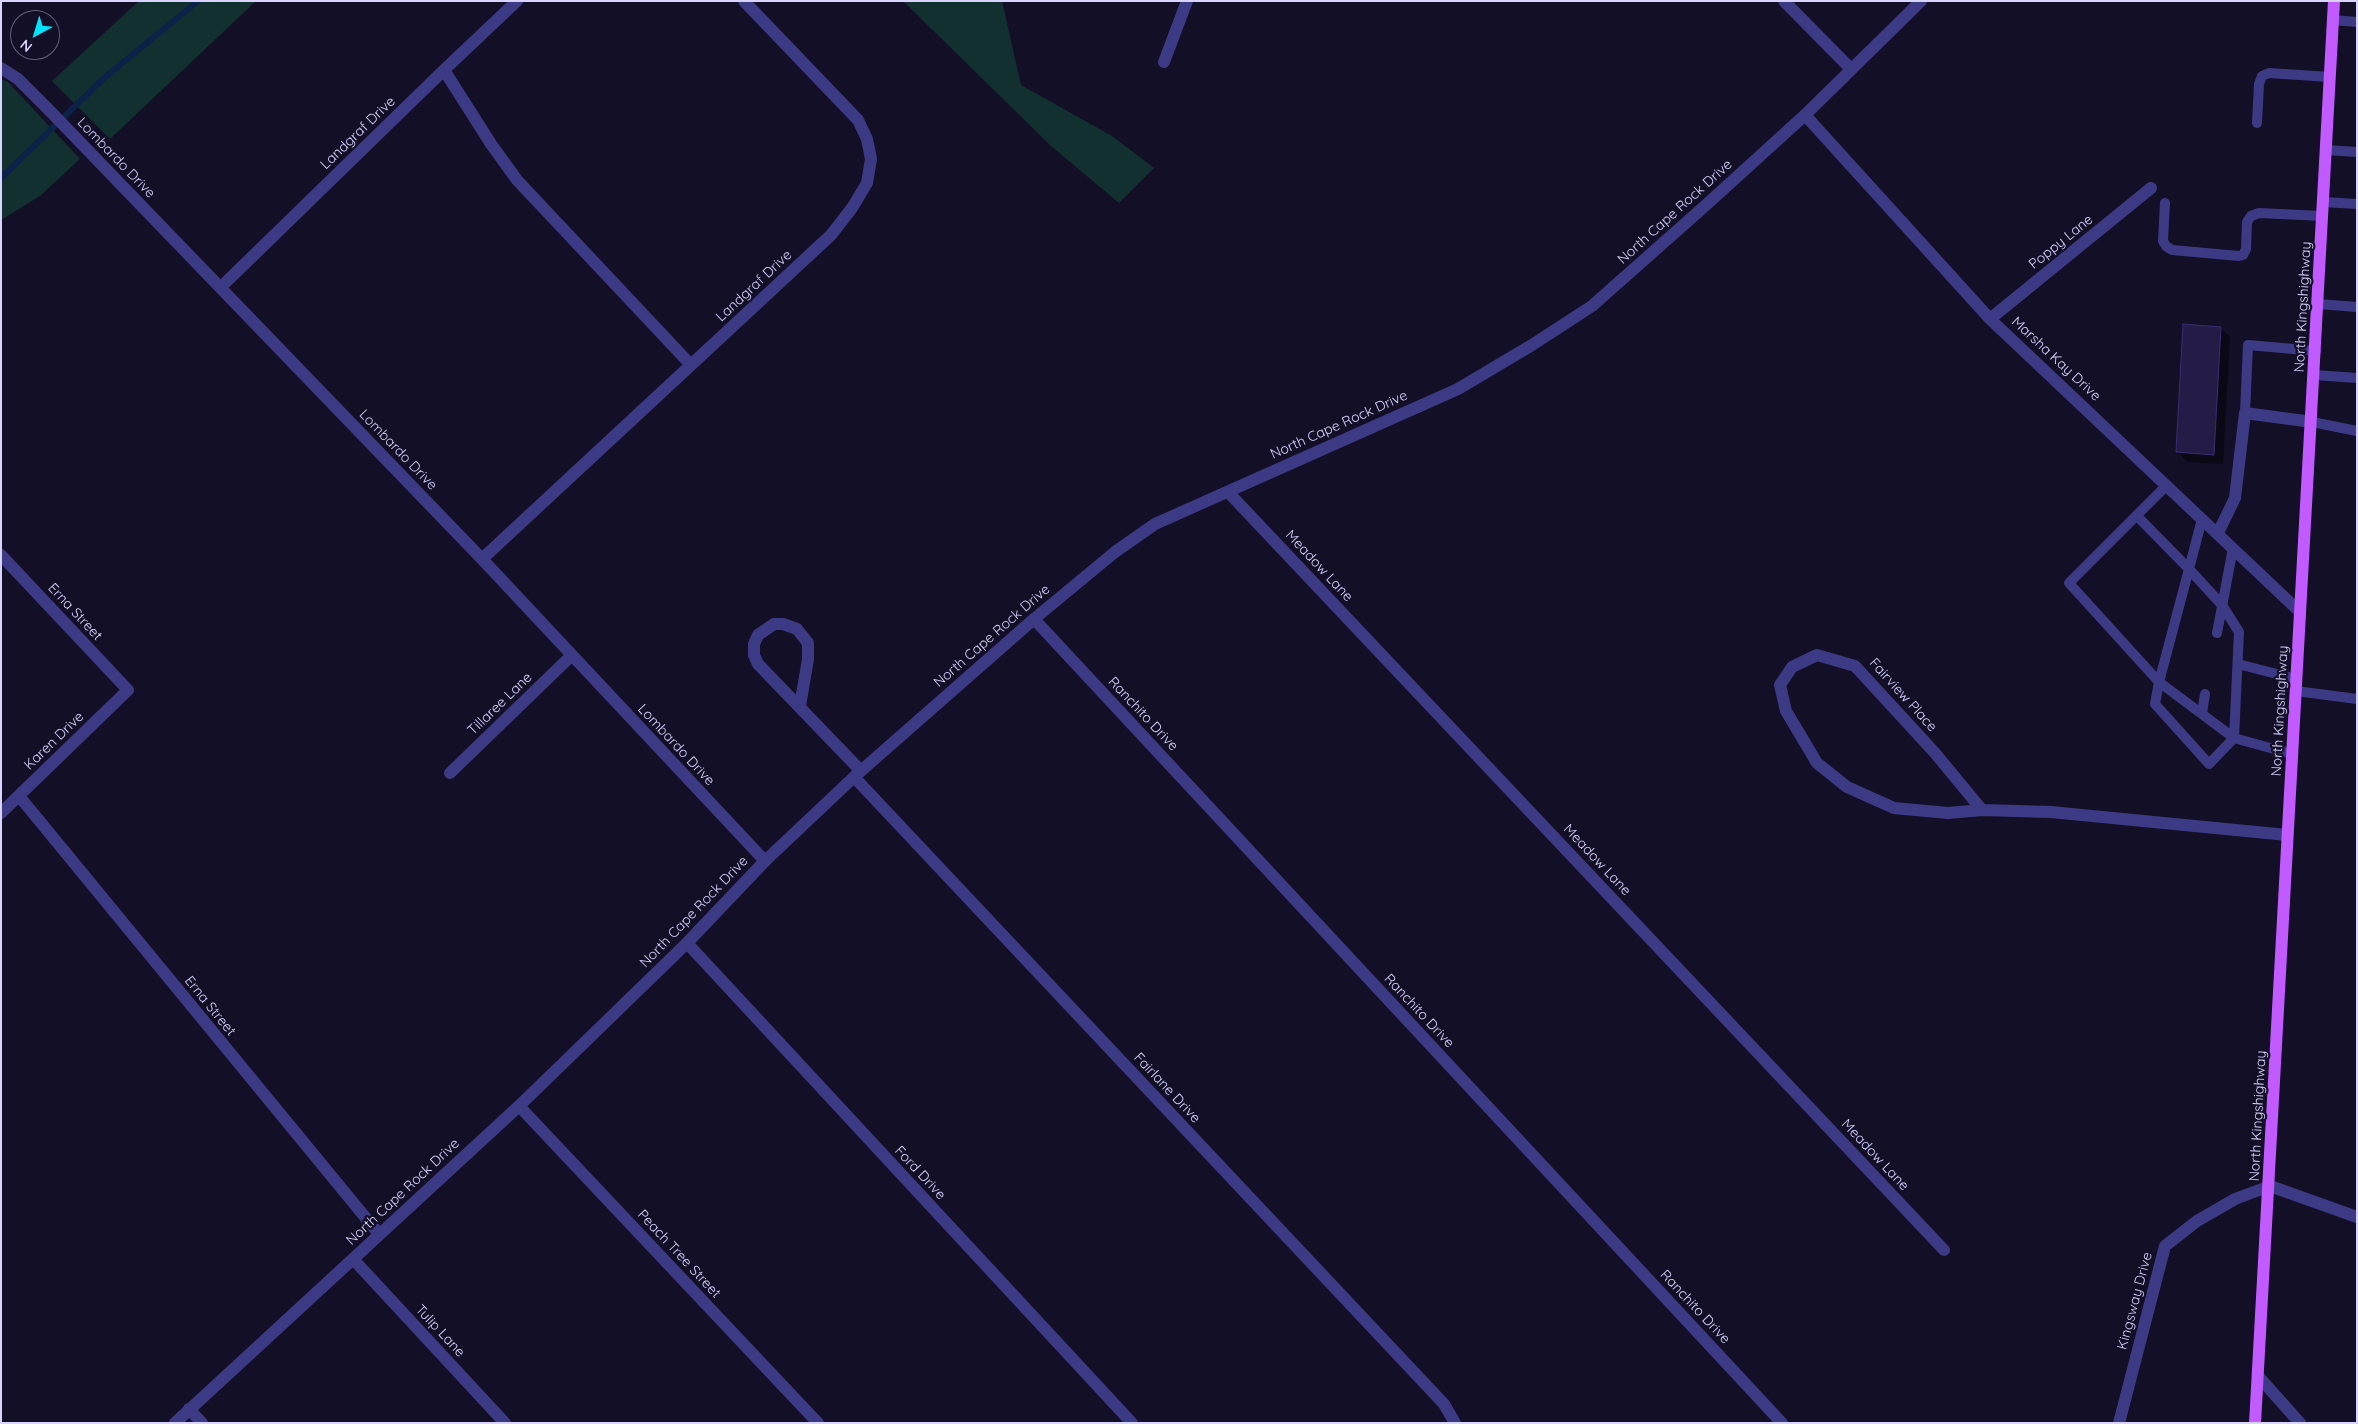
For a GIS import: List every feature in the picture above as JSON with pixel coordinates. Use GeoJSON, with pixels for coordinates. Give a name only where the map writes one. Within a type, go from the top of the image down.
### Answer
{"type":"FeatureCollection","features":[{"type":"Feature","properties":{"kind":"main road","name":"North Kingshighway"},"geometry":{"type":"LineString","coordinates":[[2255,1423],[2270,1186],[2287,835],[2312,422],[2334,1]]}},
{"type":"Feature","properties":{"kind":"street","name":"Landgraf Drive"},"geometry":{"type":"LineString","coordinates":[[221,287],[517,1]]}},
{"type":"Feature","properties":{"kind":"street","name":"Landgraf Drive"},"geometry":{"type":"LineString","coordinates":[[482,559],[831,235],[852,208],[867,184],[871,159],[867,139],[858,120],[744,1]]}},
{"type":"Feature","properties":{"kind":"street"},"geometry":{"type":"LineString","coordinates":[[1164,62],[1187,1]]}},
{"type":"Feature","properties":{"kind":"street"},"geometry":{"type":"LineString","coordinates":[[1784,1],[1852,69]]}},
{"type":"Feature","properties":{"kind":"street","name":"North Cape Rock Drive"},"geometry":{"type":"LineString","coordinates":[[175,1423],[520,1106],[687,944],[765,861],[857,774],[1034,619],[1115,552],[1155,524],[1458,388],[1532,346],[1592,306],[1805,115],[1921,1]]}},
{"type":"Feature","properties":{"kind":"street","name":"Lombardo Drive"},"geometry":{"type":"LineString","coordinates":[[1,68],[18,79],[221,287],[482,559],[765,861]]}},
{"type":"Feature","properties":{"kind":"street"},"geometry":{"type":"LineString","coordinates":[[444,70],[491,144],[518,180],[691,365]]}},
{"type":"Feature","properties":{"kind":"street","name":"Marsha Kay Drive"},"geometry":{"type":"LineString","coordinates":[[1805,115],[1990,318],[2300,612]]}},
{"type":"Feature","properties":{"kind":"street","name":"Poppy Lane"},"geometry":{"type":"LineString","coordinates":[[1990,318],[2151,188]]}},
{"type":"Feature","properties":{"kind":"street"},"geometry":{"type":"LineString","coordinates":[[2218,533],[2235,498],[2245,414],[2312,422]]}},
{"type":"Feature","properties":{"kind":"street","name":"Meadow Lane"},"geometry":{"type":"LineString","coordinates":[[1228,492],[1944,1250]]}},
{"type":"Feature","properties":{"kind":"street","name":"Erna Street"},"geometry":{"type":"LineString","coordinates":[[1,555],[128,690]]}},
{"type":"Feature","properties":{"kind":"street","name":"Ranchito Drive"},"geometry":{"type":"LineString","coordinates":[[1034,619],[1782,1423]]}},
{"type":"Feature","properties":{"kind":"street","name":"Fairlane Drive"},"geometry":{"type":"LineString","coordinates":[[800,706],[808,659],[808,643],[797,629],[783,624],[774,624],[758,635],[754,644],[754,655],[758,664],[800,706],[857,774],[1444,1404],[1454,1423]]}},
{"type":"Feature","properties":{"kind":"street","name":"Fairview Place"},"geometry":{"type":"LineString","coordinates":[[1982,810],[1934,752],[1855,666],[1818,655],[1792,667],[1780,685],[1786,711],[1817,763],[1847,787],[1894,808],[1948,813],[1982,810],[2051,812],[2287,835]]}},
{"type":"Feature","properties":{"kind":"street","name":"Tillaree Lane"},"geometry":{"type":"LineString","coordinates":[[450,773],[571,656]]}},
{"type":"Feature","properties":{"kind":"street","name":"Karen Drive"},"geometry":{"type":"LineString","coordinates":[[1,813],[128,690]]}},
{"type":"Feature","properties":{"kind":"street","name":"Erna Street"},"geometry":{"type":"LineString","coordinates":[[19,796],[379,1234]]}},
{"type":"Feature","properties":{"kind":"street","name":"Ford Drive"},"geometry":{"type":"LineString","coordinates":[[687,944],[1132,1423]]}},
{"type":"Feature","properties":{"kind":"street","name":"Peach Tree Street"},"geometry":{"type":"LineString","coordinates":[[520,1106],[818,1423]]}},
{"type":"Feature","properties":{"kind":"street"},"geometry":{"type":"LineString","coordinates":[[2270,1186],[2357,1217]]}},
{"type":"Feature","properties":{"kind":"street","name":"Kingsway Drive"},"geometry":{"type":"LineString","coordinates":[[2119,1423],[2165,1246],[2204,1217],[2235,1200],[2270,1186]]}},
{"type":"Feature","properties":{"kind":"street","name":"Tulip Lane"},"geometry":{"type":"LineString","coordinates":[[353,1259],[505,1423]]}},
{"type":"Feature","properties":{"kind":"street"},"geometry":{"type":"LineString","coordinates":[[2258,1376],[2300,1423]]}},
{"type":"Feature","properties":{"kind":"street"},"geometry":{"type":"LineString","coordinates":[[189,1409],[202,1423]]}},
{"type":"Feature","properties":{"kind":"lane"},"geometry":{"type":"LineString","coordinates":[[2333,20],[2357,22]]}},
{"type":"Feature","properties":{"kind":"lane"},"geometry":{"type":"LineString","coordinates":[[2257,123],[2258,84],[2262,76],[2269,73],[2330,77]]}},
{"type":"Feature","properties":{"kind":"lane"},"geometry":{"type":"LineString","coordinates":[[2326,150],[2357,152]]}},
{"type":"Feature","properties":{"kind":"lane"},"geometry":{"type":"LineString","coordinates":[[2323,202],[2357,204]]}},
{"type":"Feature","properties":{"kind":"lane"},"geometry":{"type":"LineString","coordinates":[[2165,203],[2164,241],[2166,246],[2172,250],[2239,256],[2243,255],[2246,249],[2247,222],[2251,216],[2259,213],[2322,216]]}},
{"type":"Feature","properties":{"kind":"lane"},"geometry":{"type":"LineString","coordinates":[[2318,304],[2357,307]]}},
{"type":"Feature","properties":{"kind":"lane"},"geometry":{"type":"LineString","coordinates":[[2245,414],[2248,345],[2316,351]]}},
{"type":"Feature","properties":{"kind":"lane"},"geometry":{"type":"LineString","coordinates":[[2314,375],[2357,378]]}},
{"type":"Feature","properties":{"kind":"lane"},"geometry":{"type":"LineString","coordinates":[[2312,422],[2357,431]]}},
{"type":"Feature","properties":{"kind":"lane"},"geometry":{"type":"LineString","coordinates":[[2167,485],[2069,583],[2159,682],[2234,738],[2292,754]]}},
{"type":"Feature","properties":{"kind":"lane"},"geometry":{"type":"LineString","coordinates":[[2137,516],[2189,569],[2222,605],[2239,632],[2234,738],[2210,764],[2155,704],[2159,682],[2189,569],[2202,518]]}},
{"type":"Feature","properties":{"kind":"lane"},"geometry":{"type":"LineString","coordinates":[[2217,633],[2233,548]]}},
{"type":"Feature","properties":{"kind":"lane"},"geometry":{"type":"LineString","coordinates":[[2238,664],[2296,685],[2357,699]]}},
{"type":"Feature","properties":{"kind":"lane"},"geometry":{"type":"LineString","coordinates":[[2202,713],[2206,694]]}},
{"type":"Feature","properties":{"kind":"green space"},"geometry":{"type":"Polygon","coordinates":[[[139,1],[256,1],[110,139],[52,81],[139,1]]]}},
{"type":"Feature","properties":{"kind":"green space"},"geometry":{"type":"Polygon","coordinates":[[[903,1],[1002,1],[1021,85],[1112,136],[1154,168],[1119,203],[1051,146],[903,1]]]}},
{"type":"Feature","properties":{"kind":"green space"},"geometry":{"type":"Polygon","coordinates":[[[1,79],[8,82],[80,159],[40,196],[1,220],[1,79]]]}},
{"type":"Feature","properties":{"kind":"building"},"geometry":{"type":"Polygon","coordinates":[[[2183,324],[2221,327],[2214,455],[2176,452],[2183,324]]]}},
{"type":"Feature","properties":{"kind":"waterway"},"geometry":{"type":"LineString","coordinates":[[1,178],[104,78],[198,1]]}}]}
